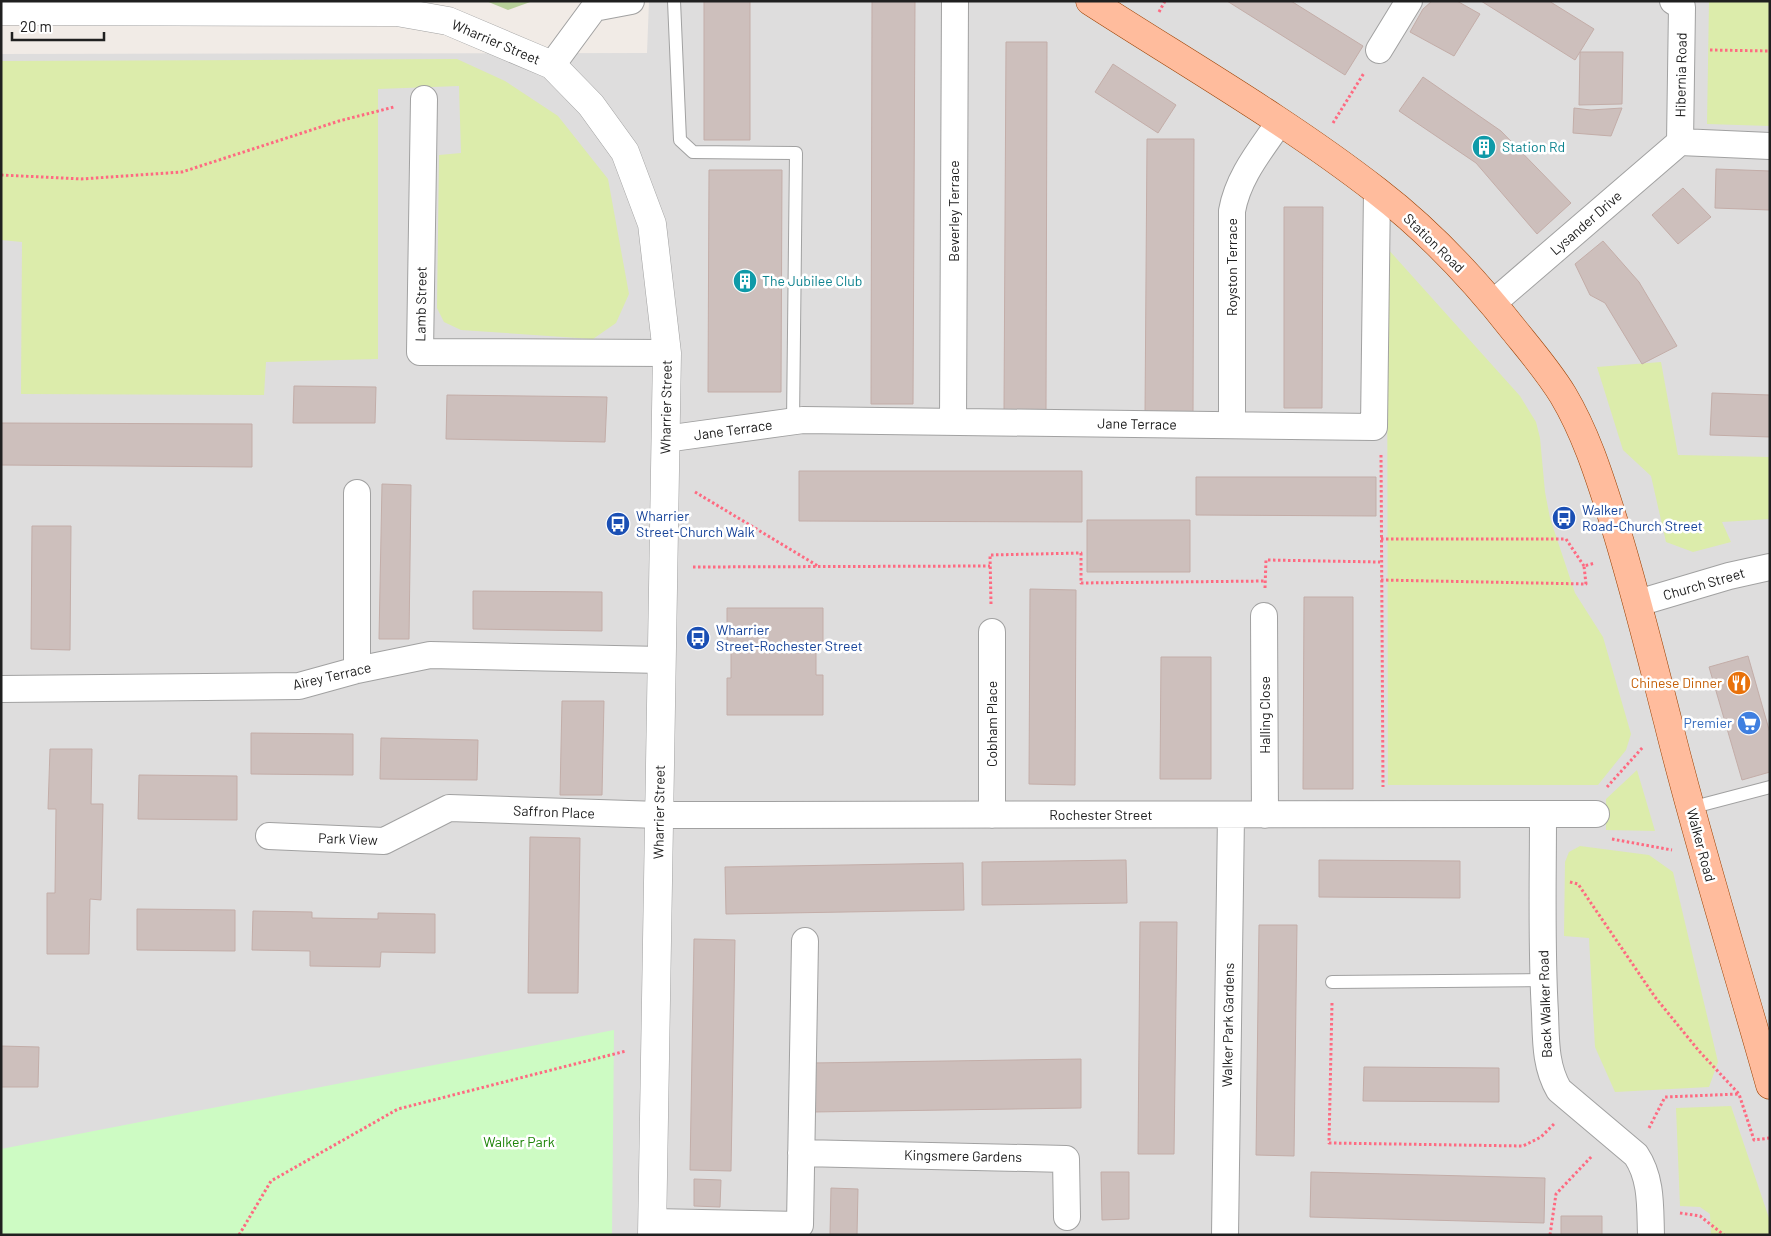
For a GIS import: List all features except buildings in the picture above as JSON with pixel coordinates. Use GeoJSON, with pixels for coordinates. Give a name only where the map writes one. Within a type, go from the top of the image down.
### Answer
{"type":"FeatureCollection","features":[{"type":"Feature","properties":{"kind":"main road","name":"Station Road"},"geometry":{"type":"LineString","coordinates":[[1090,1],[1317,148],[1377,191],[1427,235],[1493,303],[1541,363],[1562,394],[1580,426],[1595,463],[1638,603]]}},
{"type":"Feature","properties":{"kind":"main road","name":"Walker Road"},"geometry":{"type":"LineString","coordinates":[[1638,603],[1690,808],[1770,1086]]}},
{"type":"Feature","properties":{"kind":"street"},"geometry":{"type":"LineString","coordinates":[[552,65],[594,8],[631,1]]}},
{"type":"Feature","properties":{"kind":"street","name":"Beverley Terrace"},"geometry":{"type":"LineString","coordinates":[[953,421],[955,1]]}},
{"type":"Feature","properties":{"kind":"street"},"geometry":{"type":"LineString","coordinates":[[1379,50],[1409,1]]}},
{"type":"Feature","properties":{"kind":"street","name":"Hibernia Road"},"geometry":{"type":"LineString","coordinates":[[1677,4],[1681,49],[1680,142]]}},
{"type":"Feature","properties":{"kind":"street","name":"Wharrier Street"},"geometry":{"type":"LineString","coordinates":[[1,11],[109,6],[397,12],[448,21],[552,65],[591,105],[625,152],[652,224],[667,353],[652,1229]]}},
{"type":"Feature","properties":{"kind":"street","name":"Lamb Street"},"geometry":{"type":"LineString","coordinates":[[424,99],[420,352],[667,353]]}},
{"type":"Feature","properties":{"kind":"street","name":"Royston Terrace"},"geometry":{"type":"LineString","coordinates":[[1232,425],[1232,210],[1235,194],[1243,177],[1279,123]]}},
{"type":"Feature","properties":{"kind":"street"},"geometry":{"type":"LineString","coordinates":[[1680,142],[1770,146]]}},
{"type":"Feature","properties":{"kind":"street","name":"Lysander Drive"},"geometry":{"type":"LineString","coordinates":[[1493,303],[1680,142]]}},
{"type":"Feature","properties":{"kind":"street"},"geometry":{"type":"LineString","coordinates":[[1374,427],[1377,191]]}},
{"type":"Feature","properties":{"kind":"street","name":"Jane Terrace"},"geometry":{"type":"LineString","coordinates":[[665,439],[793,422],[953,421],[1374,427]]}},
{"type":"Feature","properties":{"kind":"street"},"geometry":{"type":"LineString","coordinates":[[357,493],[357,670]]}},
{"type":"Feature","properties":{"kind":"street","name":"Church Street"},"geometry":{"type":"LineString","coordinates":[[1638,603],[1730,576],[1770,567]]}},
{"type":"Feature","properties":{"kind":"street","name":"Halling Close"},"geometry":{"type":"LineString","coordinates":[[1264,616],[1265,815]]}},
{"type":"Feature","properties":{"kind":"street","name":"Cobham Place"},"geometry":{"type":"LineString","coordinates":[[992,632],[992,815]]}},
{"type":"Feature","properties":{"kind":"street","name":"Airey Terrace"},"geometry":{"type":"LineString","coordinates":[[1,689],[299,686],[357,670],[430,655],[662,660]]}},
{"type":"Feature","properties":{"kind":"street","name":"Saffron Place"},"geometry":{"type":"LineString","coordinates":[[449,808],[659,816]]}},
{"type":"Feature","properties":{"kind":"street","name":"Park View"},"geometry":{"type":"LineString","coordinates":[[269,836],[384,841],[449,808]]}},
{"type":"Feature","properties":{"kind":"street","name":"Rochester Street"},"geometry":{"type":"LineString","coordinates":[[659,816],[1596,814]]}},
{"type":"Feature","properties":{"kind":"street","name":"Walker Park Gardens"},"geometry":{"type":"LineString","coordinates":[[1225,1235],[1232,815]]}},
{"type":"Feature","properties":{"kind":"street","name":"Back Walker Road"},"geometry":{"type":"LineString","coordinates":[[1543,815],[1543,980],[1548,1064],[1551,1078],[1559,1090],[1611,1136],[1636,1155]]}},
{"type":"Feature","properties":{"kind":"street"},"geometry":{"type":"LineString","coordinates":[[652,1229],[800,1225],[805,941]]}},
{"type":"Feature","properties":{"kind":"street","name":"Kingsmere Gardens"},"geometry":{"type":"LineString","coordinates":[[801,1153],[1066,1159],[1067,1217]]}},
{"type":"Feature","properties":{"kind":"street"},"geometry":{"type":"LineString","coordinates":[[1636,1155],[1644,1168],[1648,1180],[1651,1235]]}},
{"type":"Feature","properties":{"kind":"lane"},"geometry":{"type":"LineString","coordinates":[[674,1],[680,140],[693,152],[796,153],[793,422]]}},
{"type":"Feature","properties":{"kind":"lane"},"geometry":{"type":"LineString","coordinates":[[1690,808],[1770,787]]}},
{"type":"Feature","properties":{"kind":"lane"},"geometry":{"type":"LineString","coordinates":[[1332,982],[1543,980]]}},
{"type":"Feature","properties":{"kind":"path"},"geometry":{"type":"LineString","coordinates":[[1681,49],[1770,52]]}},
{"type":"Feature","properties":{"kind":"path"},"geometry":{"type":"LineString","coordinates":[[1317,148],[1379,50]]}},
{"type":"Feature","properties":{"kind":"path"},"geometry":{"type":"LineString","coordinates":[[1,175],[81,179],[182,172],[339,122],[424,99]]}},
{"type":"Feature","properties":{"kind":"path"},"geometry":{"type":"LineString","coordinates":[[1374,427],[1381,436],[1380,562],[1383,814]]}},
{"type":"Feature","properties":{"kind":"path"},"geometry":{"type":"LineString","coordinates":[[665,473],[819,566]]}},
{"type":"Feature","properties":{"kind":"path"},"geometry":{"type":"LineString","coordinates":[[1381,539],[1566,539],[1584,566],[1586,584],[1381,580]]}},
{"type":"Feature","properties":{"kind":"path"},"geometry":{"type":"LineString","coordinates":[[992,632],[990,555],[1081,553],[1081,583],[1265,581]]}},
{"type":"Feature","properties":{"kind":"path"},"geometry":{"type":"LineString","coordinates":[[1584,566],[1624,554]]}},
{"type":"Feature","properties":{"kind":"path"},"geometry":{"type":"LineString","coordinates":[[1264,616],[1266,560],[1380,562]]}},
{"type":"Feature","properties":{"kind":"path"},"geometry":{"type":"LineString","coordinates":[[663,567],[990,566]]}},
{"type":"Feature","properties":{"kind":"path"},"geometry":{"type":"LineString","coordinates":[[1668,721],[1598,797],[1596,836],[1703,855]]}},
{"type":"Feature","properties":{"kind":"path"},"geometry":{"type":"LineString","coordinates":[[1543,875],[1578,884],[1655,997],[1699,1051],[1739,1094],[1754,1140],[1770,1138]]}},
{"type":"Feature","properties":{"kind":"path"},"geometry":{"type":"LineString","coordinates":[[1332,982],[1329,1142],[1523,1146],[1541,1137],[1575,1104]]}},
{"type":"Feature","properties":{"kind":"path"},"geometry":{"type":"LineString","coordinates":[[239,1235],[271,1181],[398,1109],[656,1043]]}},
{"type":"Feature","properties":{"kind":"path"},"geometry":{"type":"LineString","coordinates":[[1636,1155],[1665,1097],[1739,1094]]}},
{"type":"Feature","properties":{"kind":"path"},"geometry":{"type":"LineString","coordinates":[[1550,1235],[1556,1194],[1611,1136]]}},
{"type":"Feature","properties":{"kind":"path"},"geometry":{"type":"LineString","coordinates":[[1650,1209],[1700,1216],[1724,1235]]}},
{"type":"Feature","properties":{"kind":"shaded area"},"geometry":{"type":"Polygon","coordinates":[[[649,1],[1770,1],[1770,1235],[1,1235],[1,54],[647,53],[649,1]]]}},
{"type":"Feature","properties":{"kind":"green space"},"geometry":{"type":"Polygon","coordinates":[[[486,1],[533,1],[508,10],[486,1]]]}},
{"type":"Feature","properties":{"kind":"green space"},"geometry":{"type":"Polygon","coordinates":[[[1709,1],[1770,1],[1770,126],[1707,124],[1709,1]]]}},
{"type":"Feature","properties":{"kind":"green space"},"geometry":{"type":"Polygon","coordinates":[[[457,59],[505,81],[558,116],[608,179],[629,294],[616,323],[593,339],[461,330],[444,322],[437,308],[439,155],[461,153],[459,86],[378,89],[378,359],[266,362],[264,395],[21,394],[22,242],[1,240],[1,61],[457,59]]]}},
{"type":"Feature","properties":{"kind":"green space"},"geometry":{"type":"Polygon","coordinates":[[[1387,248],[1520,396],[1536,422],[1540,438],[1545,492],[1550,518],[1575,593],[1603,637],[1631,734],[1626,750],[1598,785],[1388,785],[1387,248]]]}},
{"type":"Feature","properties":{"kind":"green space"},"geometry":{"type":"Polygon","coordinates":[[[1661,362],[1678,455],[1770,457],[1770,519],[1722,522],[1731,542],[1693,552],[1666,542],[1651,476],[1623,450],[1597,367],[1661,362]]]}},
{"type":"Feature","properties":{"kind":"green space"},"geometry":{"type":"Polygon","coordinates":[[[1637,770],[1655,831],[1606,830],[1606,799],[1637,770]]]}},
{"type":"Feature","properties":{"kind":"green space"},"geometry":{"type":"Polygon","coordinates":[[[1580,846],[1649,855],[1673,872],[1718,1062],[1709,1087],[1615,1092],[1595,1047],[1589,938],[1564,936],[1565,862],[1569,852],[1580,846]]]}},
{"type":"Feature","properties":{"kind":"green space","name":"Walker Park"},"geometry":{"type":"Polygon","coordinates":[[[614,1030],[612,1235],[1,1235],[1,1149],[614,1030]]]}},
{"type":"Feature","properties":{"kind":"green space"},"geometry":{"type":"Polygon","coordinates":[[[1731,1106],[1770,1221],[1770,1235],[1711,1235],[1710,1214],[1700,1207],[1680,1206],[1676,1108],[1731,1106]]]}},
{"type":"Feature","properties":{"kind":"place","name":"Station Rd"},"geometry":{"type":"Point","coordinates":[1484,147]}},
{"type":"Feature","properties":{"kind":"place","name":"The Jubilee Club"},"geometry":{"type":"Point","coordinates":[745,281]}},
{"type":"Feature","properties":{"kind":"place","name":"Walker Road-Church Street"},"geometry":{"type":"Point","coordinates":[1564,518]}},
{"type":"Feature","properties":{"kind":"place","name":"Wharrier Street-Church Walk"},"geometry":{"type":"Point","coordinates":[618,524]}},
{"type":"Feature","properties":{"kind":"place","name":"Wharrier Street-Rochester Street"},"geometry":{"type":"Point","coordinates":[698,638]}},
{"type":"Feature","properties":{"kind":"place","name":"Chinese Dinner"},"geometry":{"type":"Point","coordinates":[1739,683]}},
{"type":"Feature","properties":{"kind":"place","name":"Premier"},"geometry":{"type":"Point","coordinates":[1749,723]}}]}
